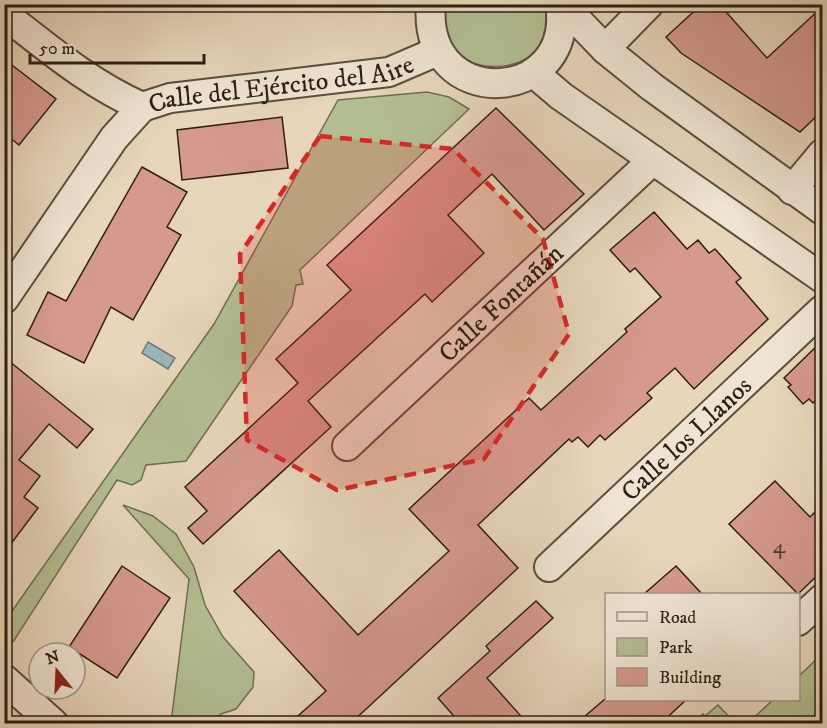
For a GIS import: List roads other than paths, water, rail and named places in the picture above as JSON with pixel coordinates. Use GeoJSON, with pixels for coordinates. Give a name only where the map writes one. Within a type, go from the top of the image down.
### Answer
{"type":"FeatureCollection","features":[{"type":"Feature","properties":{"kind":"street"},"geometry":{"type":"LineString","coordinates":[[431,4],[430,25],[438,51],[447,63],[475,82],[515,83],[534,73],[547,61],[561,30],[561,7]]}},
{"type":"Feature","properties":{"kind":"street"},"geometry":{"type":"LineString","coordinates":[[605,50],[649,4]]}},
{"type":"Feature","properties":{"kind":"street"},"geometry":{"type":"LineString","coordinates":[[561,7],[579,22],[605,50],[822,210]]}},
{"type":"Feature","properties":{"kind":"street","name":"Calle del Ejército del Aire"},"geometry":{"type":"LineString","coordinates":[[4,14],[106,91],[142,107],[170,98],[389,72],[438,51]]}},
{"type":"Feature","properties":{"kind":"street"},"geometry":{"type":"LineString","coordinates":[[534,73],[561,96],[822,278]]}},
{"type":"Feature","properties":{"kind":"street"},"geometry":{"type":"LineString","coordinates":[[4,299],[114,138],[142,107]]}},
{"type":"Feature","properties":{"kind":"street"},"geometry":{"type":"LineString","coordinates":[[792,190],[822,154]]}},
{"type":"Feature","properties":{"kind":"street","name":"Calle Fontañán"},"geometry":{"type":"LineString","coordinates":[[347,446],[653,160]]}},
{"type":"Feature","properties":{"kind":"street","name":"Calle los Llanos"},"geometry":{"type":"LineString","coordinates":[[549,567],[822,310]]}},
{"type":"Feature","properties":{"kind":"street"},"geometry":{"type":"LineString","coordinates":[[800,619],[822,598]]}},
{"type":"Feature","properties":{"kind":"street"},"geometry":{"type":"LineString","coordinates":[[4,679],[54,723]]}},
{"type":"Feature","properties":{"kind":"water"},"geometry":{"type":"Polygon","coordinates":[[[148,342],[175,358],[168,369],[142,353],[148,342]]]}}]}
